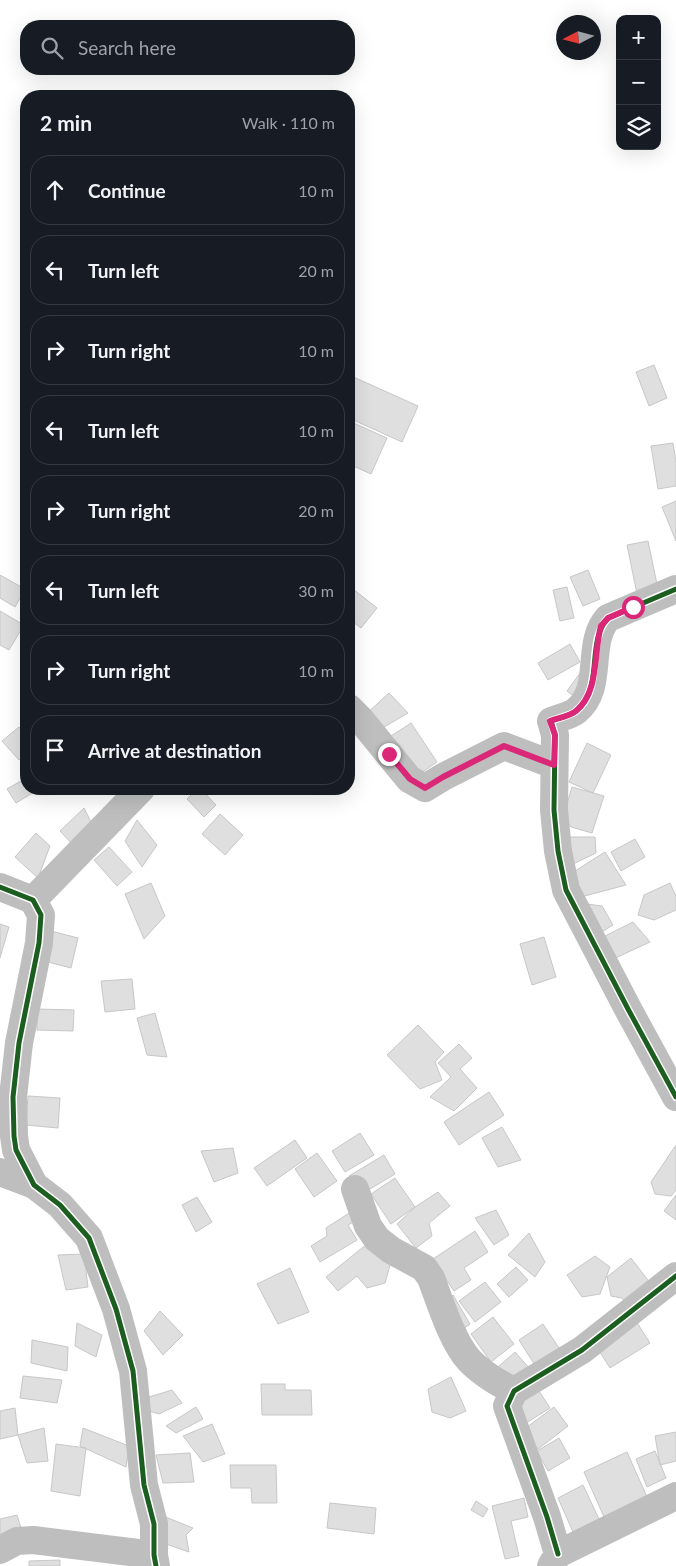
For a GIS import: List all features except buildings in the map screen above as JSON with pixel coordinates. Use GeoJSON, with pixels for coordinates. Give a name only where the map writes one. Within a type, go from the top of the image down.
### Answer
{"type":"FeatureCollection","features":[{"type":"Feature","properties":{"kind":"street"},"geometry":{"type":"LineString","coordinates":[[676,589],[608,618],[601,626],[591,688],[584,701],[575,712],[550,721],[555,735],[554,810],[558,851],[566,890],[676,1096]]}},
{"type":"Feature","properties":{"kind":"street"},"geometry":{"type":"LineString","coordinates":[[355,714],[410,779],[425,788],[504,746],[554,765]]}},
{"type":"Feature","properties":{"kind":"street"},"geometry":{"type":"LineString","coordinates":[[33,900],[135,795]]}},
{"type":"Feature","properties":{"kind":"street"},"geometry":{"type":"LineString","coordinates":[[0,886],[33,900],[41,914],[41,927],[19,1043],[13,1097],[16,1150],[34,1185]]}},
{"type":"Feature","properties":{"kind":"street"},"geometry":{"type":"LineString","coordinates":[[0,1172],[34,1185],[60,1205],[89,1238],[116,1309],[133,1371],[144,1486],[154,1524],[155,1560],[32,1540],[17,1541],[0,1550]]}},
{"type":"Feature","properties":{"kind":"street"},"geometry":{"type":"LineString","coordinates":[[354,1189],[368,1226],[377,1239],[391,1250],[424,1268],[431,1278],[458,1345],[468,1359],[493,1380],[514,1391]]}},
{"type":"Feature","properties":{"kind":"street"},"geometry":{"type":"LineString","coordinates":[[676,1276],[582,1350],[514,1391],[507,1406],[548,1517],[554,1560],[676,1496]]}},
{"type":"Feature","properties":{"kind":"cycle path"},"geometry":{"type":"LineString","coordinates":[[676,589],[608,618],[601,628],[597,640],[593,678],[585,701],[573,713],[551,721],[555,735],[554,810],[558,851],[566,890],[676,1097]]}},
{"type":"Feature","properties":{"kind":"cycle path"},"geometry":{"type":"LineString","coordinates":[[0,887],[33,900],[41,915],[39,943],[19,1043],[13,1097],[16,1150],[34,1185],[60,1205],[89,1238],[116,1309],[133,1371],[144,1485],[154,1524],[156,1566]]}},
{"type":"Feature","properties":{"kind":"cycle path"},"geometry":{"type":"LineString","coordinates":[[558,1554],[547,1517],[507,1406],[514,1391],[582,1350],[676,1276]]}},
{"type":"Feature","properties":{"kind":"route"},"geometry":{"type":"LineString","coordinates":[[389,754],[410,779],[425,788],[504,746],[554,765],[555,735],[550,721],[575,712],[584,701],[591,688],[598,634],[601,626],[608,618],[633,607]]}}]}
